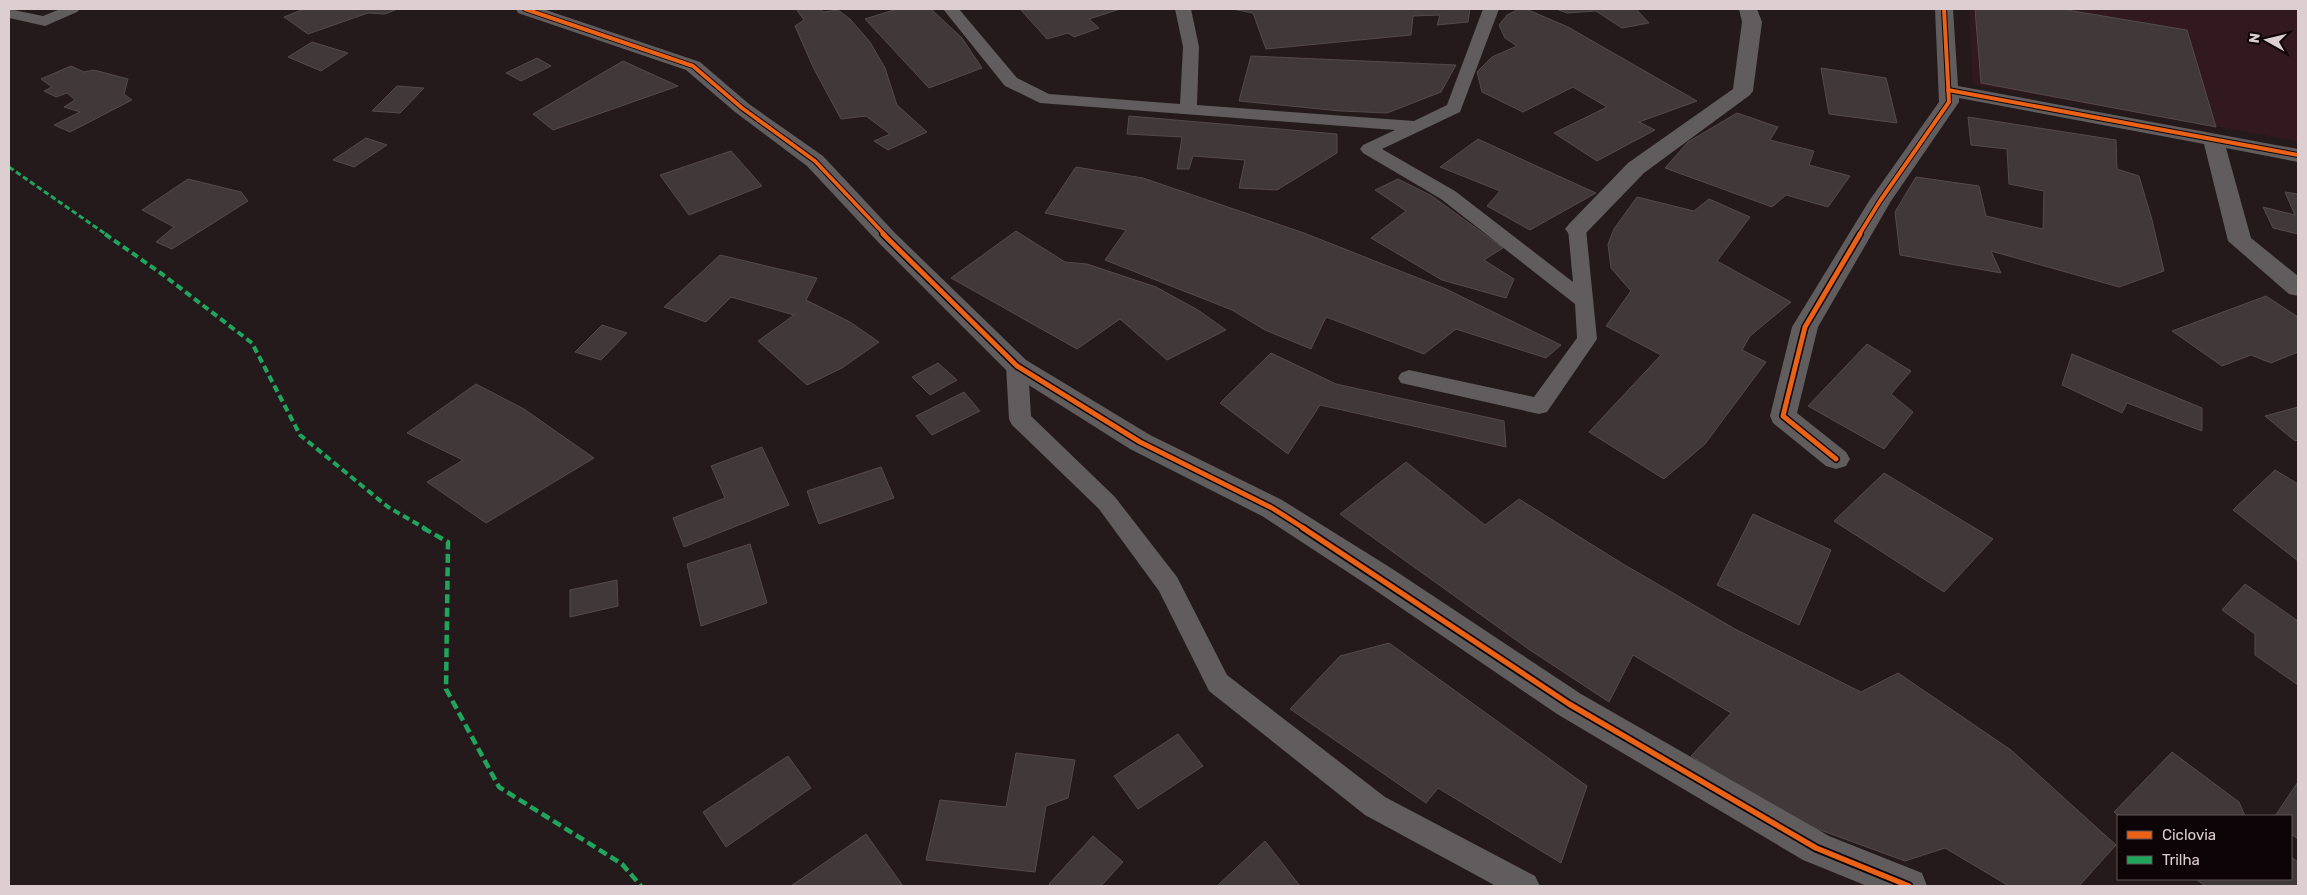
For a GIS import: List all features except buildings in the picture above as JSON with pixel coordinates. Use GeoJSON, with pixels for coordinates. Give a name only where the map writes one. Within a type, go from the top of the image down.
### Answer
{"type":"FeatureCollection","features":[{"type":"Feature","properties":{"kind":"street"},"geometry":{"type":"LineString","coordinates":[[524,9],[693,66],[742,108],[815,160],[887,238],[1017,366],[1140,442],[1272,508],[1380,577],[1569,704],[1816,848],[1909,886]]}},
{"type":"Feature","properties":{"kind":"street"},"geometry":{"type":"LineString","coordinates":[[1577,229],[1636,168],[1742,91],[1752,22],[1748,9]]}},
{"type":"Feature","properties":{"kind":"street"},"geometry":{"type":"LineString","coordinates":[[1836,459],[1782,416],[1805,327],[1880,201],[1949,102],[1944,9]]}},
{"type":"Feature","properties":{"kind":"street"},"geometry":{"type":"LineString","coordinates":[[1948,90],[2298,155]]}},
{"type":"Feature","properties":{"kind":"street"},"geometry":{"type":"LineString","coordinates":[[2213,139],[2240,241],[2298,288]]}},
{"type":"Feature","properties":{"kind":"lane"},"geometry":{"type":"LineString","coordinates":[[9,13],[45,21],[72,9]]}},
{"type":"Feature","properties":{"kind":"lane"},"geometry":{"type":"LineString","coordinates":[[951,9],[1011,82],[1046,99],[1417,126]]}},
{"type":"Feature","properties":{"kind":"lane"},"geometry":{"type":"LineString","coordinates":[[1183,9],[1190,47],[1188,110]]}},
{"type":"Feature","properties":{"kind":"lane"},"geometry":{"type":"LineString","coordinates":[[1491,9],[1454,108],[1369,149],[1448,195],[1585,301]]}},
{"type":"Feature","properties":{"kind":"lane"},"geometry":{"type":"LineString","coordinates":[[1409,378],[1539,406],[1587,338],[1577,229]]}},
{"type":"Feature","properties":{"kind":"lane"},"geometry":{"type":"LineString","coordinates":[[1017,366],[1020,419],[1107,503],[1168,584],[1218,683],[1375,806],[1525,886]]}},
{"type":"Feature","properties":{"kind":"shaded area"},"geometry":{"type":"Polygon","coordinates":[[[1969,9],[2298,9],[2298,141],[1973,84],[1969,9]]]}},
{"type":"Feature","properties":{"kind":"marked path"},"geometry":{"type":"LineString","coordinates":[[9,167],[162,274],[252,343],[300,435],[388,507],[448,542],[446,689],[499,787],[622,864],[641,886]]}},
{"type":"Feature","properties":{"kind":"cycle path"},"geometry":{"type":"LineString","coordinates":[[525,9],[693,66],[742,108],[815,161],[887,238],[1017,366],[1140,442],[1272,508],[1380,577],[1569,704],[1816,848],[1909,886]]}},
{"type":"Feature","properties":{"kind":"cycle path"},"geometry":{"type":"LineString","coordinates":[[1836,459],[1783,416],[1805,327],[1880,201],[1949,102],[1944,9]]}},
{"type":"Feature","properties":{"kind":"cycle path"},"geometry":{"type":"LineString","coordinates":[[1948,90],[2298,155]]}}]}
